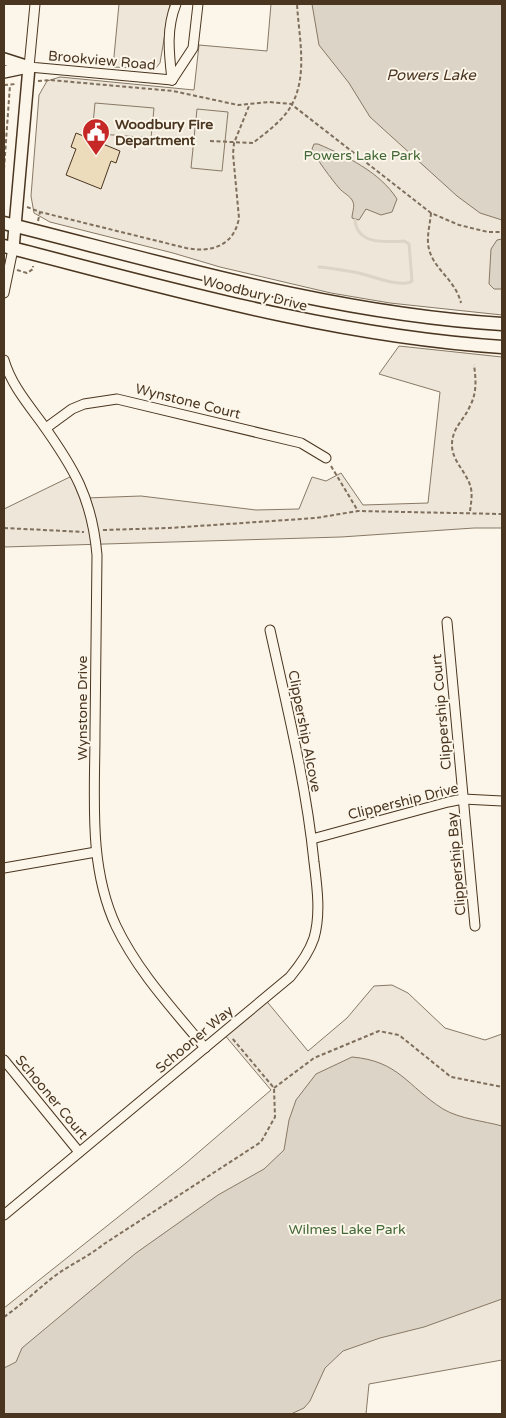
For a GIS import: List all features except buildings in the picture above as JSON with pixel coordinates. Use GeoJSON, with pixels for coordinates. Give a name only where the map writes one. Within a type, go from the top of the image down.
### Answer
{"type":"FeatureCollection","features":[{"type":"Feature","properties":{"kind":"main road","name":"Woodbury Drive"},"geometry":{"type":"LineString","coordinates":[[10,224],[329,302],[428,317],[502,324]]}},
{"type":"Feature","properties":{"kind":"main road","name":"Woodbury Drive"},"geometry":{"type":"LineString","coordinates":[[9,247],[311,322],[402,337],[502,347]]}},
{"type":"Feature","properties":{"kind":"street"},"geometry":{"type":"LineString","coordinates":[[4,293],[35,4]]}},
{"type":"Feature","properties":{"kind":"street"},"geometry":{"type":"LineString","coordinates":[[172,80],[168,46],[171,19],[176,4]]}},
{"type":"Feature","properties":{"kind":"street"},"geometry":{"type":"LineString","coordinates":[[172,80],[193,48],[198,4]]}},
{"type":"Feature","properties":{"kind":"street"},"geometry":{"type":"LineString","coordinates":[[4,59],[29,67]]}},
{"type":"Feature","properties":{"kind":"street"},"geometry":{"type":"LineString","coordinates":[[4,72],[29,67]]}},
{"type":"Feature","properties":{"kind":"street","name":"Brookview Road"},"geometry":{"type":"LineString","coordinates":[[29,67],[172,80]]}},
{"type":"Feature","properties":{"kind":"street","name":"Wynstone Drive"},"geometry":{"type":"LineString","coordinates":[[4,360],[18,390],[76,474],[85,494],[94,531],[96,555],[96,852],[107,902],[124,942],[147,977],[205,1048]]}},
{"type":"Feature","properties":{"kind":"street","name":"Wynstone Court"},"geometry":{"type":"LineString","coordinates":[[46,428],[72,409],[84,404],[117,399],[300,443],[326,458]]}},
{"type":"Feature","properties":{"kind":"street","name":"Clippership Court"},"geometry":{"type":"LineString","coordinates":[[447,622],[463,799]]}},
{"type":"Feature","properties":{"kind":"street","name":"Clippership Alcove"},"geometry":{"type":"LineString","coordinates":[[270,630],[300,769],[312,839]]}},
{"type":"Feature","properties":{"kind":"street","name":"Clippership Drive"},"geometry":{"type":"LineString","coordinates":[[312,839],[463,799],[502,801]]}},
{"type":"Feature","properties":{"kind":"street","name":"Clippership Bay"},"geometry":{"type":"LineString","coordinates":[[463,799],[475,926]]}},
{"type":"Feature","properties":{"kind":"street","name":"Schooner Way"},"geometry":{"type":"LineString","coordinates":[[4,1215],[290,976],[309,950],[314,936],[317,898],[312,839]]}},
{"type":"Feature","properties":{"kind":"street"},"geometry":{"type":"LineString","coordinates":[[4,868],[96,852]]}},
{"type":"Feature","properties":{"kind":"street","name":"Schooner Court"},"geometry":{"type":"LineString","coordinates":[[4,1060],[80,1152]]}},
{"type":"Feature","properties":{"kind":"path"},"geometry":{"type":"LineString","coordinates":[[210,141],[253,143],[284,116],[299,84],[302,69],[296,4]]}},
{"type":"Feature","properties":{"kind":"path"},"geometry":{"type":"LineString","coordinates":[[52,80],[174,91],[222,103],[249,106],[270,102],[291,104],[431,213],[459,225],[488,232],[502,232]]}},
{"type":"Feature","properties":{"kind":"path"},"geometry":{"type":"LineString","coordinates":[[4,85],[10,85],[4,169]]}},
{"type":"Feature","properties":{"kind":"path"},"geometry":{"type":"LineString","coordinates":[[33,208],[40,212],[186,248],[205,251],[214,248],[233,236],[239,218],[233,154],[234,143],[249,106]]}},
{"type":"Feature","properties":{"kind":"path"},"geometry":{"type":"LineString","coordinates":[[431,213],[429,249],[438,266],[458,290],[461,303]]}},
{"type":"Feature","properties":{"kind":"path"},"geometry":{"type":"LineString","coordinates":[[470,512],[470,484],[453,453],[452,444],[456,427],[470,407],[474,396],[476,382],[474,365]]}},
{"type":"Feature","properties":{"kind":"path"},"geometry":{"type":"LineString","coordinates":[[326,458],[358,512]]}},
{"type":"Feature","properties":{"kind":"path"},"geometry":{"type":"LineString","coordinates":[[103,530],[169,528],[296,519],[358,512],[470,512],[502,514]]}},
{"type":"Feature","properties":{"kind":"path"},"geometry":{"type":"LineString","coordinates":[[4,528],[85,532]]}},
{"type":"Feature","properties":{"kind":"path"},"geometry":{"type":"LineString","coordinates":[[4,1317],[24,1303],[52,1278],[88,1257],[104,1244],[262,1142],[276,1117],[274,1088],[226,1030]]}},
{"type":"Feature","properties":{"kind":"path"},"geometry":{"type":"LineString","coordinates":[[274,1088],[314,1058],[379,1031],[399,1035],[451,1077],[502,1087]]}},
{"type":"Feature","properties":{"kind":"green space"},"geometry":{"type":"Polygon","coordinates":[[[119,4],[170,4],[160,63],[155,69],[113,67],[119,4]]]}},
{"type":"Feature","properties":{"kind":"green space","name":"Powers Lake Park"},"geometry":{"type":"Polygon","coordinates":[[[271,4],[502,4],[502,315],[390,303],[331,293],[220,267],[173,253],[50,222],[34,213],[31,196],[39,95],[47,81],[60,77],[194,90],[199,45],[267,51],[271,4]]]}},
{"type":"Feature","properties":{"kind":"green space"},"geometry":{"type":"Polygon","coordinates":[[[399,346],[502,357],[502,528],[474,528],[341,537],[4,547],[4,509],[76,474],[86,498],[141,496],[256,510],[299,509],[312,477],[326,481],[341,473],[363,505],[428,503],[440,392],[379,374],[399,346]]]}},
{"type":"Feature","properties":{"kind":"green space","name":"Wilmes Lake Park"},"geometry":{"type":"Polygon","coordinates":[[[392,985],[408,993],[445,1028],[485,1040],[502,1034],[502,1360],[369,1384],[366,1414],[4,1414],[4,1308],[186,1163],[271,1090],[223,1033],[264,998],[308,1051],[347,1018],[374,986],[392,985]]]}},
{"type":"Feature","properties":{"kind":"shaded area"},"geometry":{"type":"Polygon","coordinates":[[[95,103],[154,108],[151,138],[101,134],[101,125],[93,124],[95,103]]]}},
{"type":"Feature","properties":{"kind":"shaded area"},"geometry":{"type":"Polygon","coordinates":[[[197,109],[228,112],[222,171],[191,168],[197,109]]]}},
{"type":"Feature","properties":{"kind":"water","name":"Powers Lake"},"geometry":{"type":"Polygon","coordinates":[[[312,4],[502,4],[502,220],[480,213],[457,196],[370,117],[349,83],[319,45],[312,4]]]}},
{"type":"Feature","properties":{"kind":"water"},"geometry":{"type":"Polygon","coordinates":[[[314,144],[340,154],[372,173],[390,189],[397,199],[392,212],[381,215],[366,209],[359,220],[352,218],[354,204],[352,200],[339,188],[320,163],[312,149],[314,144]]]}},
{"type":"Feature","properties":{"kind":"water"},"geometry":{"type":"Polygon","coordinates":[[[502,239],[502,289],[494,289],[489,284],[491,249],[497,240],[502,239]]]}},
{"type":"Feature","properties":{"kind":"water","name":"Wilmes Lake Park"},"geometry":{"type":"Polygon","coordinates":[[[352,1057],[368,1059],[392,1069],[443,1109],[464,1117],[502,1126],[502,1299],[424,1327],[380,1338],[343,1351],[325,1368],[310,1401],[304,1408],[291,1414],[4,1414],[4,1368],[16,1362],[22,1348],[136,1253],[218,1195],[264,1169],[284,1150],[289,1120],[296,1100],[316,1074],[352,1057]]]}},
{"type":"Feature","properties":{"kind":"waterway"},"geometry":{"type":"LineString","coordinates":[[319,267],[354,272],[393,282],[407,283],[412,281],[409,244],[404,241],[389,242],[367,238],[361,234],[355,220]]}},
{"type":"Feature","properties":{"kind":"place","name":"Woodbury Fire Department"},"geometry":{"type":"Point","coordinates":[96,156]}}]}
